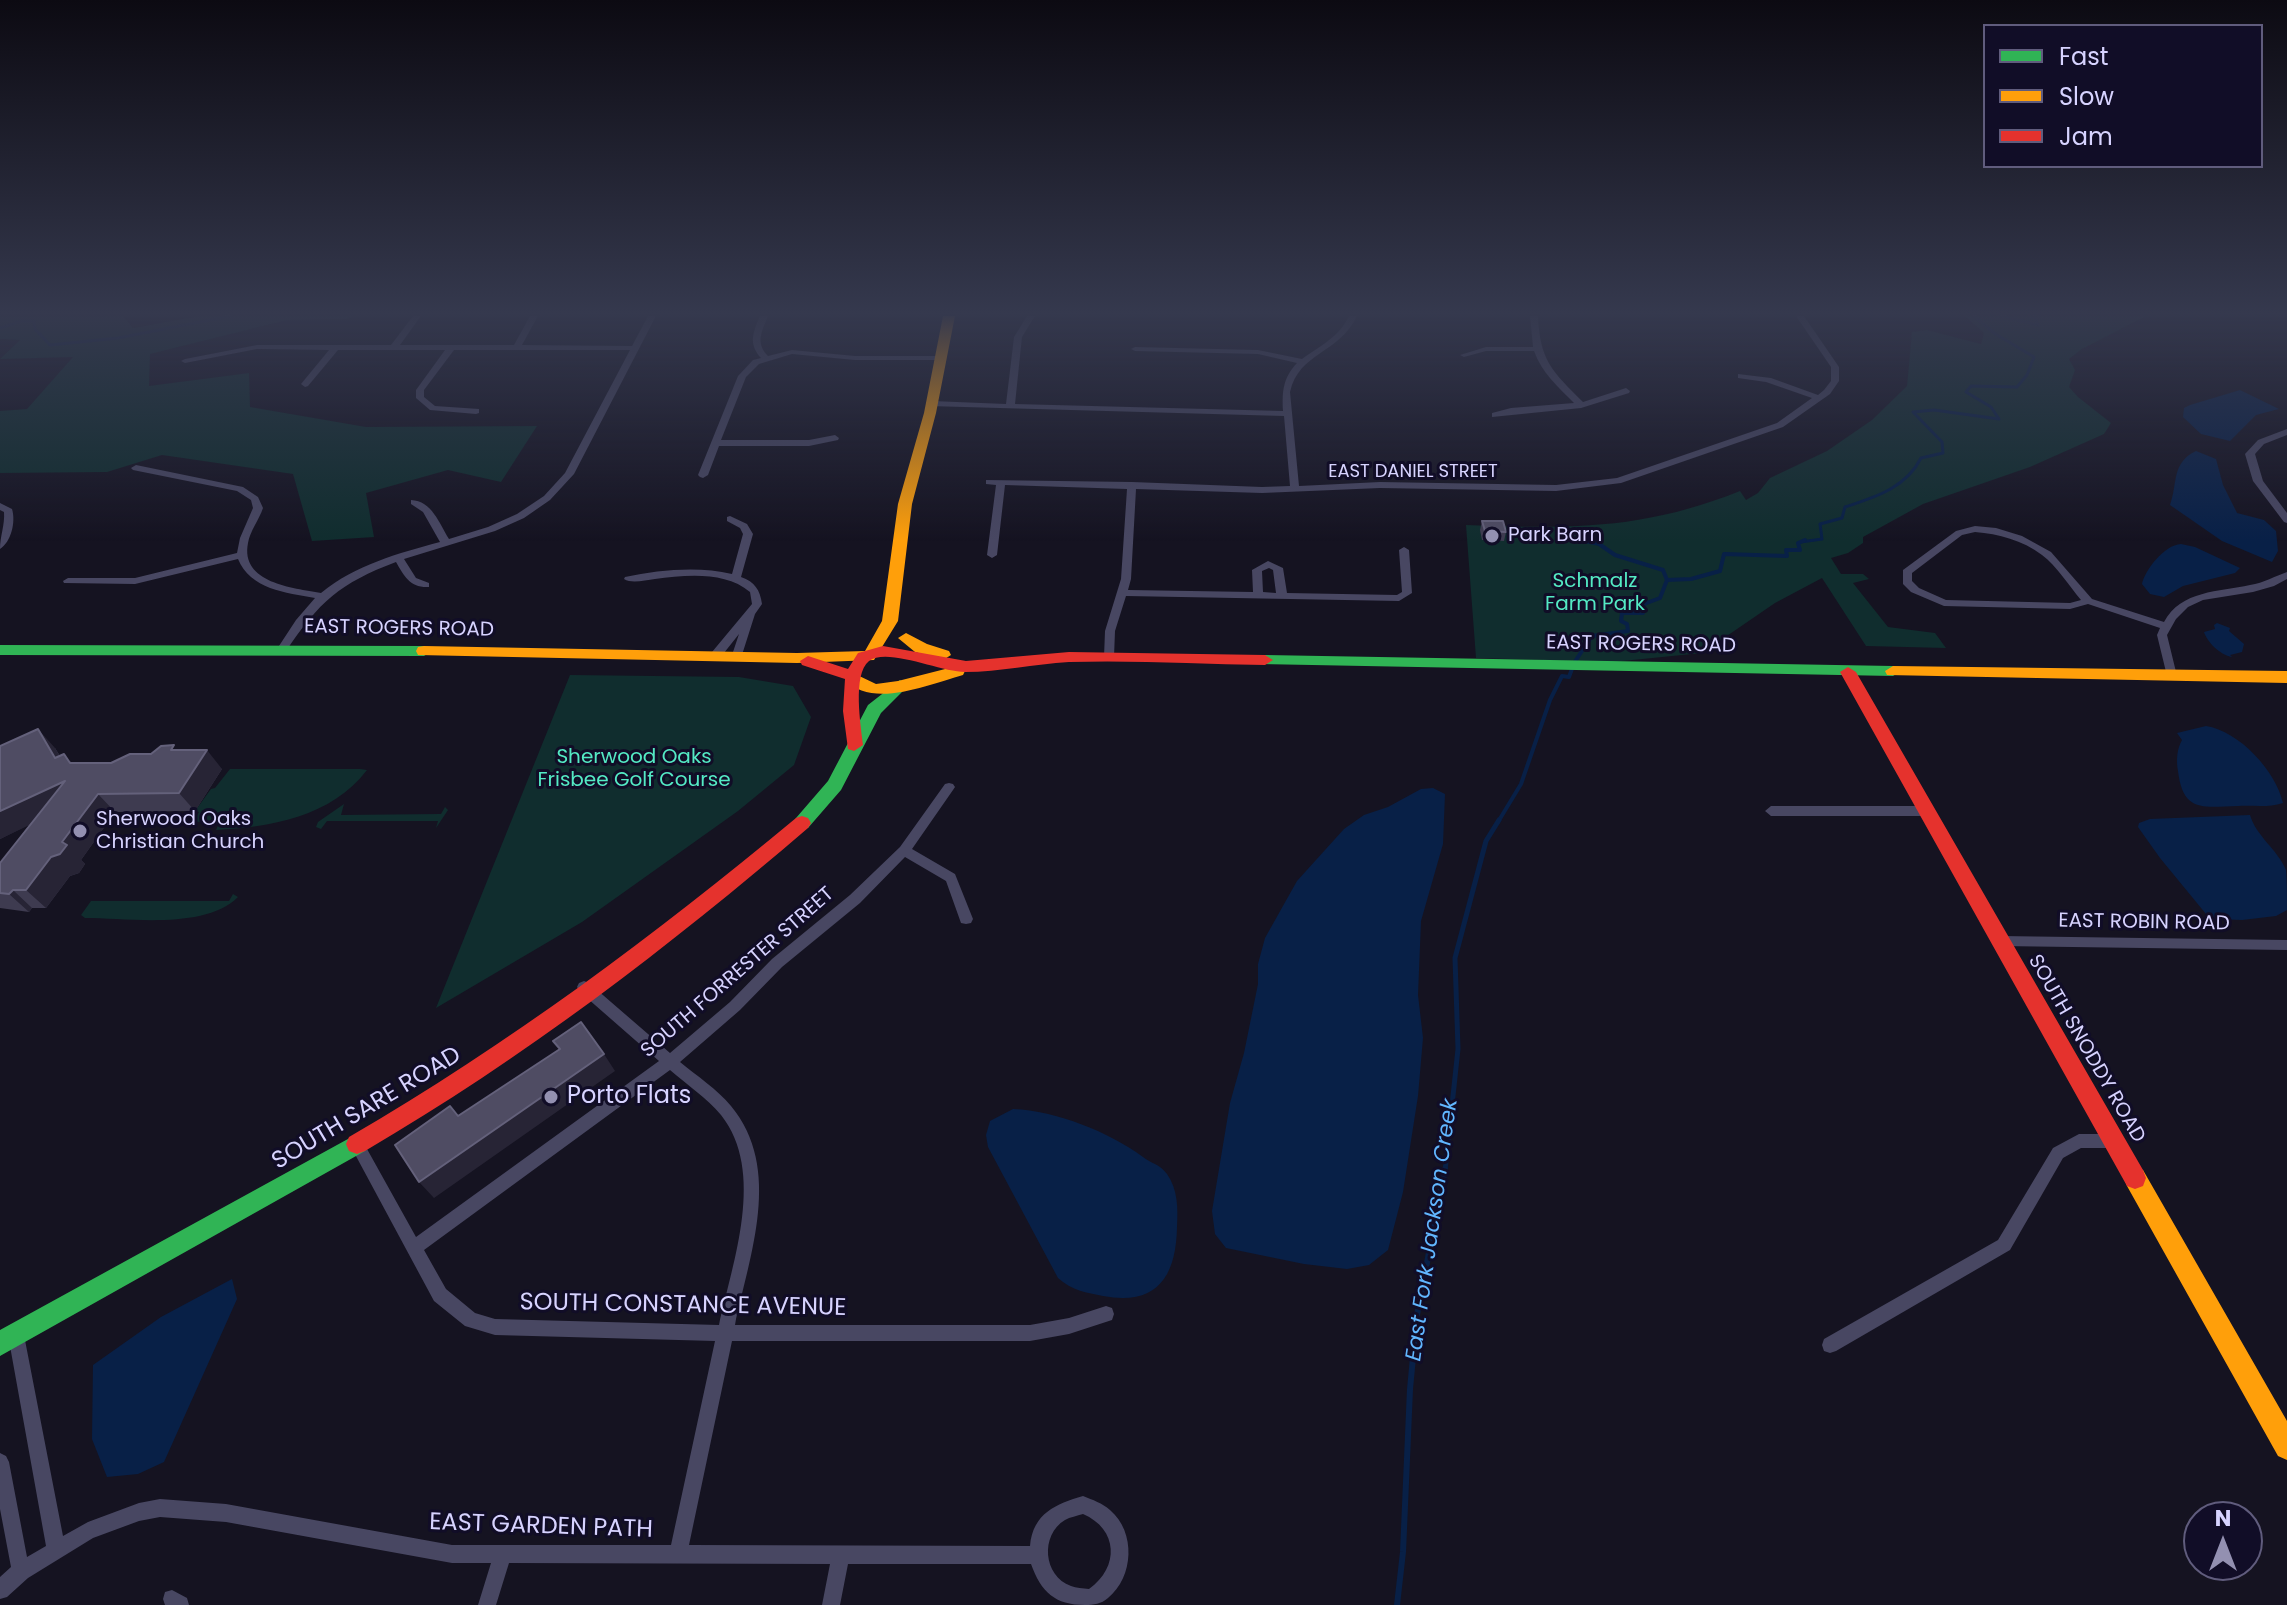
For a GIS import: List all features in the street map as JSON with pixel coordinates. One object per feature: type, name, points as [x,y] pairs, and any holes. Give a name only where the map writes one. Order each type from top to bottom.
[{"type":"main road","points":[[852,678],[855,666],[870,654],[888,625],[905,504],[935,391]]},
{"type":"main road","points":[[893,599],[914,675],[902,685]]},
{"type":"main road","points":[[836,655],[866,646],[888,625]]},
{"type":"main road","name":"EAST ROGERS ROAD","points":[[0,650],[282,649],[797,658],[889,650],[909,651],[947,666],[1018,659],[1109,657],[1848,672],[2287,677]]},
{"type":"main road","points":[[909,651],[926,650],[952,657],[1018,659]]},
{"type":"main road","name":"EAST ROGERS ROAD","points":[[797,658],[852,678],[874,690],[995,662]]},
{"type":"main road","name":"SOUTH SNODDY ROAD","points":[[1848,672],[2287,1447]]},
{"type":"main road","name":"SOUTH SARE ROAD","points":[[852,678],[854,745]]},
{"type":"main road","name":"SOUTH SARE ROAD","points":[[5,1338],[433,1088],[587,990],[689,920],[734,878],[808,818],[835,785],[874,709],[902,685]]},
{"type":"main road","name":"SOUTH SARE ROAD","points":[[5,1338],[357,1145],[481,1071],[587,990]]},
{"type":"street","points":[[420,391],[420,398],[433,408],[476,411]]},
{"type":"street","points":[[282,649],[322,596],[353,576],[523,513],[561,484],[612,391]]},
{"type":"street","points":[[703,475],[736,391]]},
{"type":"street","points":[[1010,407],[1012,391]]},
{"type":"street","points":[[1288,391],[1295,490]]},
{"type":"street","points":[[1566,391],[1581,405]]},
{"type":"street","points":[[1495,415],[1581,405],[1626,391]]},
{"type":"street","points":[[1799,391],[1819,398],[1826,391]]},
{"type":"street","name":"EAST DANIEL STREET","points":[[989,482],[1295,490],[1380,485],[1534,489],[1600,484],[1639,475],[1780,425],[1819,398]]},
{"type":"street","points":[[932,404],[1288,414]]},
{"type":"street","points":[[2287,432],[2261,442],[2250,454],[2258,481],[2287,520]]},
{"type":"street","points":[[715,443],[809,443],[835,438]]},
{"type":"street","points":[[136,468],[250,494],[258,508],[244,538],[241,555],[248,569],[276,586],[322,596]]},
{"type":"street","points":[[992,555],[1001,483]]},
{"type":"street","points":[[1109,657],[1110,631],[1123,593],[1132,485]]},
{"type":"street","points":[[414,502],[427,510],[446,543]]},
{"type":"street","points":[[0,506],[9,511],[10,522],[0,546]]},
{"type":"street","points":[[730,519],[744,526],[748,534],[736,577]]},
{"type":"street","points":[[2088,601],[2070,606],[1950,604],[1919,593],[1907,582],[1906,576],[1911,566],[1959,533],[1971,529],[2010,534],[2043,551],[2088,601],[2165,626]]},
{"type":"street","points":[[1123,593],[1399,598],[1407,593],[1404,550]]},
{"type":"street","points":[[68,581],[135,581],[241,555]]},
{"type":"street","points":[[399,559],[412,580],[425,585]]},
{"type":"street","points":[[1258,596],[1257,570],[1268,564],[1278,568],[1282,597]]},
{"type":"street","points":[[629,579],[651,575],[736,577],[749,582],[757,591],[757,604],[716,655]]},
{"type":"street","points":[[2172,676],[2162,642],[2165,626],[2173,613],[2194,600],[2272,583],[2287,575]]},
{"type":"street","points":[[737,655],[750,615]]},
{"type":"street","name":"SOUTH FORRESTER STREET","points":[[413,1249],[672,1060],[735,1006],[777,963],[855,899],[904,850],[949,787]]},
{"type":"street","points":[[1771,811],[1927,811]]},
{"type":"street","points":[[904,850],[951,878],[966,919]]},
{"type":"street","name":"EAST ROBIN ROAD","points":[[2000,941],[2287,945]]},
{"type":"street","points":[[587,990],[672,1060],[724,1108],[740,1128],[748,1149],[753,1183],[751,1213],[678,1555]]},
{"type":"street","points":[[1830,1345],[2004,1245],[2058,1153],[2079,1141],[2113,1141]]},
{"type":"street","name":"SOUTH CONSTANCE AVENUE","points":[[357,1145],[427,1277],[454,1310],[471,1320],[495,1327],[724,1333],[1030,1333],[1069,1326],[1106,1314]]},
{"type":"street","points":[[5,1338],[56,1549]]},
{"type":"street","points":[[0,1462],[21,1571]]},
{"type":"street","points":[[1083,1505],[1108,1517],[1120,1545],[1120,1561],[1115,1576],[1105,1589],[1078,1603],[1054,1592],[1039,1569],[1037,1555],[1046,1525],[1056,1514],[1069,1507],[1083,1505]]},
{"type":"street","name":"EAST GARDEN PATH","points":[[0,1590],[21,1571],[56,1549],[116,1520],[139,1512],[179,1507],[452,1554],[1037,1555]]},
{"type":"street","points":[[487,1605],[503,1554]]},
{"type":"street","points":[[831,1605],[841,1554]]},
{"type":"green space","points":[[43,391],[250,391],[250,407],[366,427],[537,426],[501,482],[448,470],[366,493],[374,537],[312,541],[293,474],[162,455],[107,472],[0,473],[0,411],[27,409]]},
{"type":"green space","name":"Schmalz Farm Park","points":[[1902,391],[2073,391],[2111,423],[2104,434],[2030,467],[1923,504],[1863,537],[1863,543],[1848,553],[1831,558],[1841,574],[1863,574],[1869,579],[1853,583],[1888,627],[1935,633],[1946,648],[1866,646],[1822,578],[1775,603],[1702,653],[1583,665],[1577,661],[1476,658],[1466,525],[1538,527],[1605,524],[1671,513],[1740,491],[1746,500],[1758,493],[1770,478],[1827,451],[1872,420]]},
{"type":"green space","name":"Sherwood Oaks Frisbee Golf Course","points":[[570,675],[739,677],[793,686],[811,717],[794,765],[738,811],[582,922],[436,1008]]},
{"type":"green space","points":[[230,769],[367,770],[336,799],[299,816],[258,826],[216,830],[220,821],[193,822],[199,812],[195,811]]},
{"type":"green space","points":[[344,804],[341,815],[441,814],[445,807],[448,810],[436,828],[438,821],[327,821],[321,829],[316,827],[318,822]]},
{"type":"green space","points":[[233,894],[238,897],[224,907],[187,918],[144,920],[85,918],[81,915],[91,901],[229,901]]},
{"type":"water","points":[[2242,391],[2279,409],[2256,415],[2230,441],[2201,434],[2183,417],[2184,408]]},
{"type":"water","points":[[2196,451],[2216,459],[2223,485],[2237,513],[2264,520],[2276,531],[2278,551],[2272,562],[2222,541],[2170,505],[2179,468]]},
{"type":"water","points":[[2181,544],[2195,547],[2240,568],[2235,573],[2183,586],[2164,597],[2150,594],[2142,584],[2147,572],[2162,553]]},
{"type":"water","points":[[2217,623],[2230,628],[2229,631],[2244,644],[2242,652],[2230,655],[2232,657],[2211,644],[2204,632],[2215,629]]},
{"type":"water","points":[[2206,726],[2231,736],[2254,754],[2273,778],[2283,803],[2215,807],[2190,801],[2181,785],[2177,767],[2182,740],[2177,733]]},
{"type":"water","points":[[1433,788],[1445,794],[1443,844],[1421,921],[1418,995],[1423,1038],[1418,1096],[1403,1192],[1388,1250],[1369,1265],[1347,1269],[1304,1264],[1226,1248],[1215,1234],[1212,1211],[1230,1103],[1244,1053],[1265,938],[1297,881],[1344,829],[1364,815],[1388,807],[1421,789]]},
{"type":"water","points":[[2250,815],[2286,870],[2287,910],[2276,916],[2242,920],[2216,919],[2206,914],[2138,827],[2139,823],[2150,819]]},
{"type":"water","points":[[1013,1109],[1082,1124],[1115,1139],[1158,1166],[1171,1180],[1177,1206],[1176,1245],[1167,1273],[1150,1292],[1122,1298],[1103,1296],[1079,1290],[1058,1278],[988,1147],[986,1135],[990,1121]]},
{"type":"water","points":[[232,1279],[237,1299],[164,1462],[138,1474],[107,1477],[92,1439],[93,1365],[161,1317]]},
{"type":"building","points":[[1482,521],[1503,521],[1506,532],[1485,531]]},
{"type":"building","points":[[38,729],[55,758],[64,754],[70,763],[111,763],[130,754],[151,754],[161,746],[174,745],[171,750],[207,750],[179,793],[98,794],[62,842],[67,845],[60,854],[51,857],[26,890],[0,893],[0,863],[65,781],[0,811],[0,746]]},
{"type":"building","points":[[581,1022],[604,1054],[419,1182],[395,1145],[450,1106],[458,1116],[560,1049],[553,1041]]},
{"type":"waterway","name":"East Fork Jackson Creek","points":[[1801,542],[1822,539],[1820,524],[1842,518],[1845,507],[1898,484],[1921,458],[1943,453],[1942,442],[1913,412],[1934,410],[1999,419],[1991,407],[1967,391]]},
{"type":"waterway","name":"East Fork Jackson Creek","points":[[1569,537],[1581,540]]},
{"type":"waterway","name":"East Fork Jackson Creek","points":[[1581,540],[1599,544],[1615,555],[1663,570],[1667,580]]},
{"type":"waterway","name":"East Fork Jackson Creek","points":[[1581,540],[1589,542]]},
{"type":"waterway","name":"East Fork Jackson Creek","points":[[1667,580],[1691,579],[1720,571],[1724,554],[1787,556],[1786,550],[1800,550],[1798,543],[1805,540]]},
{"type":"waterway","name":"East Fork Jackson Creek","points":[[1574,663],[1592,636],[1628,631],[1627,624],[1621,621],[1622,613],[1643,613],[1644,604],[1660,598],[1667,580]]},
{"type":"waterway","name":"East Fork Jackson Creek","points":[[1498,822],[1521,784],[1550,700],[1562,676],[1569,677],[1573,666]]},
{"type":"waterway","name":"East Fork Jackson Creek","points":[[1445,1171],[1458,1049],[1455,958],[1486,841],[1499,820]]},
{"type":"waterway","name":"East Fork Jackson Creek","points":[[1397,1605],[1417,1315],[1445,1169]]},
{"type":"traffic: fast","points":[[0,650],[424,651]]},
{"type":"traffic: fast","points":[[1265,660],[1893,671]]},
{"type":"traffic: fast","points":[[802,823],[835,785],[874,709],[900,686]]},
{"type":"traffic: fast","points":[[0,1344],[357,1144]]},
{"type":"traffic: slow","points":[[872,653],[890,621],[905,504],[934,391]]},
{"type":"traffic: slow","points":[[906,638],[921,648],[943,655]]},
{"type":"traffic: slow","points":[[424,651],[797,658],[868,656]]},
{"type":"traffic: slow","points":[[905,684],[957,671]]},
{"type":"traffic: slow","points":[[1893,671],[2287,677]]},
{"type":"traffic: slow","points":[[853,679],[874,690],[899,687]]},
{"type":"traffic: slow","points":[[2135,1178],[2287,1447]]},
{"type":"traffic: jam","points":[[854,745],[851,698],[854,673],[864,657],[873,653],[895,652],[966,667],[1069,657],[1265,660]]},
{"type":"traffic: jam","points":[[808,661],[852,676]]},
{"type":"traffic: jam","points":[[1848,672],[2135,1178]]},
{"type":"traffic: jam","points":[[357,1144],[475,1072],[587,995],[696,911],[802,823]]},
{"type":"place","name":"Park Barn","points":[[1492,536]]},
{"type":"place","name":"Sherwood Oaks Christian Church","points":[[80,831]]},
{"type":"place","name":"Porto Flats","points":[[551,1097]]}]
